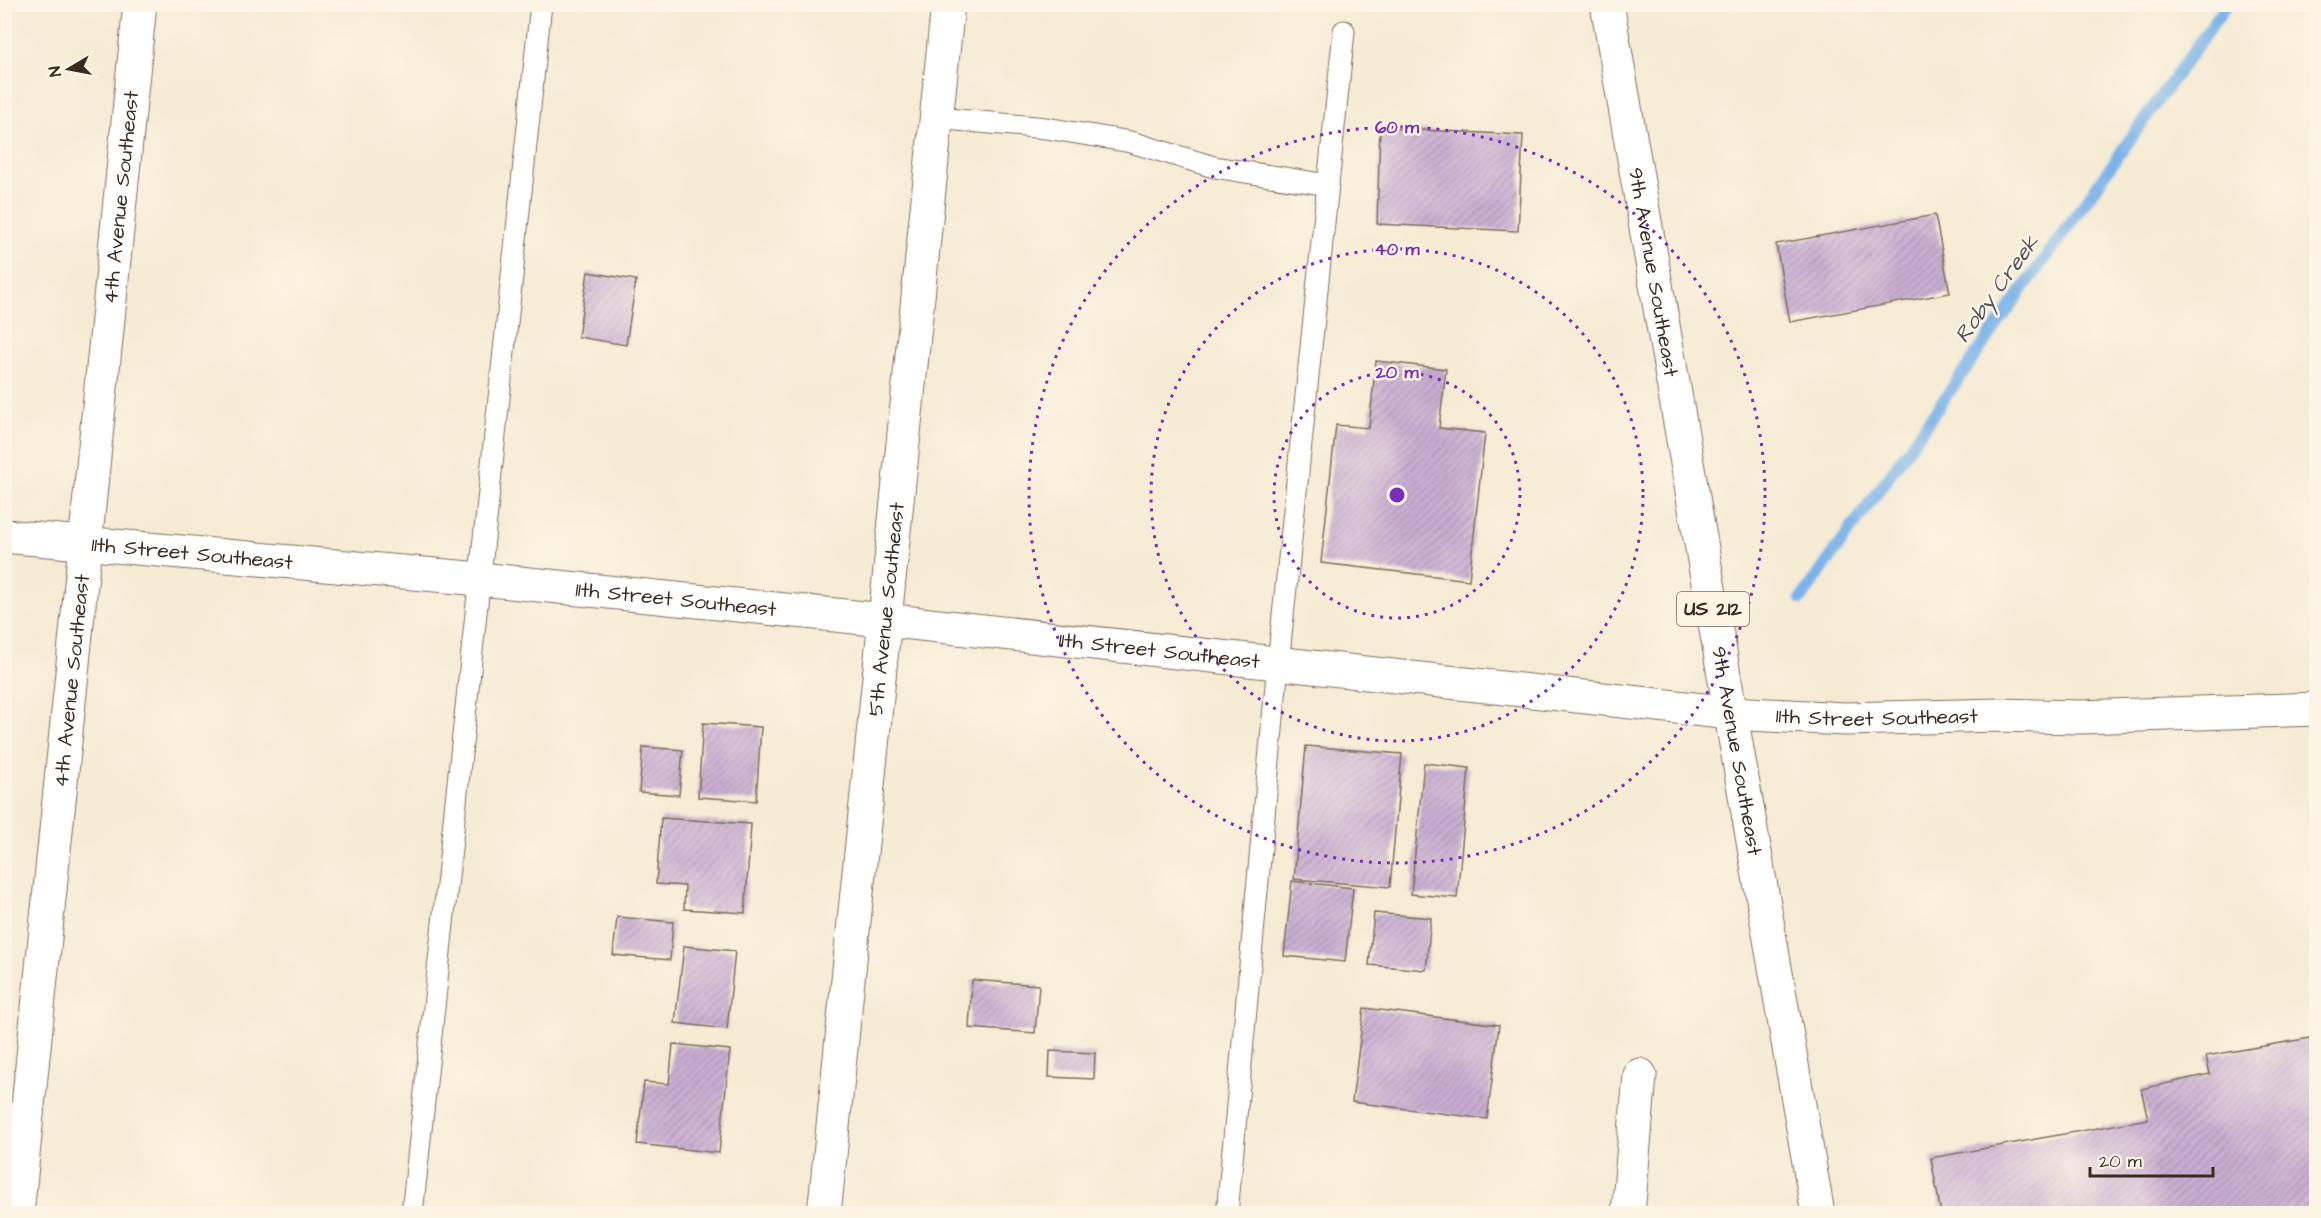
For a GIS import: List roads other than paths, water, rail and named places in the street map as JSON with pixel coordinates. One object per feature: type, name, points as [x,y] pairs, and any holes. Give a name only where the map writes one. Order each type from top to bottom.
[{"type":"street","name":"4th Avenue Southeast","points":[[17,1214],[140,4]]},
{"type":"street","name":"5th Avenue Southeast","points":[[824,1214],[948,4]]},
{"type":"street","name":"9th Avenue Southeast","points":[[1607,4],[1818,1214]]},
{"type":"street","name":"11th Street Southeast","points":[[4,536],[480,579],[884,620],[1731,713],[1845,719],[1998,715],[2080,717],[2316,709]]},
{"type":"street","points":[[1628,1214],[1640,1075]]},
{"type":"lane","points":[[412,1214],[541,4]]},
{"type":"lane","points":[[1227,1214],[1278,664],[1344,31]]},
{"type":"lane","points":[[936,118],[1046,128],[1131,142],[1214,167],[1328,185]]},
{"type":"waterway","name":"Roby Creek","points":[[1801,599],[2227,4]]}]
